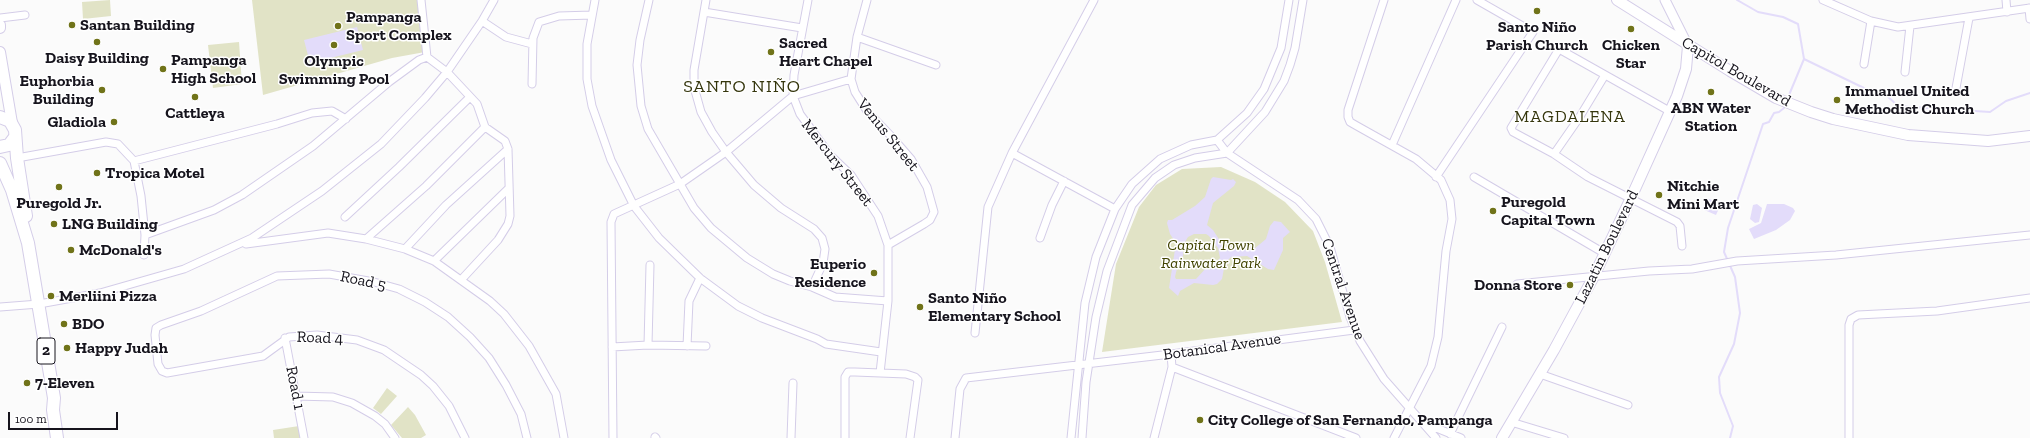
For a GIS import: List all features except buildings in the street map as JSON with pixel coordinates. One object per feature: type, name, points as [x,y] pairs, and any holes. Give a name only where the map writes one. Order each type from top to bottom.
[{"type":"highway","points":[[0,117],[8,119],[12,123]]},
{"type":"highway","name":"2","points":[[12,123],[16,130],[15,138],[27,227],[26,232]]},
{"type":"highway","points":[[0,147],[8,145],[15,138]]},
{"type":"highway","name":"2","points":[[0,163],[26,232],[54,398],[53,410],[57,438]]},
{"type":"highway","name":"2","points":[[54,398],[61,408],[65,438]]},
{"type":"main road","name":"Capitol Boulevard","points":[[1617,0],[1688,46],[1776,98],[1833,119],[1900,133],[1941,138],[1988,141],[2030,136]]},
{"type":"main road","name":"Lazatin Boulevard","points":[[1502,438],[1540,374],[1593,278],[1671,112],[1686,69],[1688,46]]},
{"type":"main road","points":[[0,52],[12,123]]},
{"type":"main road","points":[[0,87],[2,71]]},
{"type":"street","points":[[421,0],[427,57],[447,72],[477,104],[485,127],[505,141],[508,149],[508,224],[498,240],[461,280]]},
{"type":"street","points":[[0,307],[39,304],[100,293],[184,269],[242,244],[290,214],[372,152],[425,98],[447,72],[482,21],[494,0]]},
{"type":"street","points":[[595,0],[587,44],[586,64],[592,106],[611,160],[634,206],[666,246],[700,278],[738,306],[774,324],[826,344],[881,352]]},
{"type":"street","points":[[649,0],[640,40],[637,65],[638,88],[648,129],[694,208],[711,228],[747,258],[773,274],[790,282],[812,286],[834,297],[888,301]]},
{"type":"street","points":[[706,0],[694,70],[694,87],[701,112],[712,132],[726,152],[754,185],[768,197],[814,229],[822,238],[825,249],[823,264],[812,286]]},
{"type":"street","name":"Mercury Street","points":[[808,0],[794,75],[793,96],[800,114],[830,155],[851,175],[870,203],[878,216],[888,245],[888,301],[881,352],[880,373]]},
{"type":"street","name":"Venus Street","points":[[867,0],[857,37],[851,79],[859,102],[911,160],[927,187],[934,212],[930,220],[888,245]]},
{"type":"street","points":[[975,333],[988,207],[1012,153],[1094,0]]},
{"type":"street","points":[[1071,438],[1085,303],[1096,257],[1115,209],[1132,184],[1160,159],[1191,145],[1216,140],[1247,113],[1264,89],[1281,48],[1289,0]]},
{"type":"street","points":[[1082,438],[1089,364],[1096,317],[1107,271],[1132,205],[1155,178],[1174,165],[1195,158],[1227,153],[1265,112],[1284,81],[1295,48],[1303,0]]},
{"type":"street","points":[[1384,0],[1348,110],[1350,122],[1416,159],[1441,180],[1450,200],[1452,219],[1446,251],[1438,337],[1431,366],[1394,438]]},
{"type":"street","points":[[1392,145],[1456,0]]},
{"type":"street","points":[[1664,0],[1688,46]]},
{"type":"street","points":[[1823,0],[1852,14],[1888,26],[1910,26],[2030,8],[2030,19]]},
{"type":"street","points":[[2006,0],[2007,12]]},
{"type":"street","points":[[1436,176],[1533,32],[1480,1]]},
{"type":"street","points":[[704,12],[802,28]]},
{"type":"street","points":[[0,18],[25,15]]},
{"type":"street","points":[[532,84],[532,44],[535,30],[539,22],[559,16],[592,15]]},
{"type":"street","points":[[1956,88],[1969,18]]},
{"type":"street","points":[[482,21],[506,37],[532,44]]},
{"type":"street","points":[[1864,64],[1872,21]]},
{"type":"street","points":[[1905,72],[1910,26]]},
{"type":"street","points":[[857,37],[936,65]]},
{"type":"street","points":[[1671,112],[1559,49],[1511,128],[1513,132],[1554,154],[1588,177],[1630,200],[1678,222],[1682,246]]},
{"type":"street","points":[[144,235],[214,210],[242,195],[313,146],[388,82],[420,60],[427,57]]},
{"type":"street","points":[[1554,154],[1579,118],[1605,75]]},
{"type":"street","points":[[613,438],[611,222],[614,214],[680,184],[726,152],[793,96],[851,79]]},
{"type":"street","points":[[346,217],[399,168],[470,97]]},
{"type":"street","points":[[134,161],[277,124],[312,113],[332,111],[346,119]]},
{"type":"street","points":[[366,239],[436,176],[485,127]]},
{"type":"street","name":"Central Avenue","points":[[1216,140],[1227,153],[1290,194],[1308,209],[1316,219],[1330,247],[1354,330],[1377,368],[1409,409],[1436,438]]},
{"type":"street","points":[[17,158],[106,142],[118,144],[134,161],[141,196],[144,255]]},
{"type":"street","points":[[405,249],[446,205],[508,149]]},
{"type":"street","points":[[1012,153],[1115,209]]},
{"type":"street","points":[[1474,177],[1604,253]]},
{"type":"street","points":[[1040,238],[1052,205],[1064,181]]},
{"type":"street","points":[[434,261],[466,228],[509,188]]},
{"type":"street","points":[[242,244],[328,233],[366,239],[405,249],[434,261],[494,305],[529,346],[556,394],[564,438]]},
{"type":"street","points":[[1517,284],[1593,278],[1649,271],[1692,269],[1737,261],[1836,255],[2030,235]]},
{"type":"street","points":[[648,345],[650,265]]},
{"type":"street","name":"Road 5","points":[[156,350],[155,331],[161,325],[200,310],[277,276],[311,273],[361,278],[412,294],[437,309],[470,337],[489,358],[506,385],[521,414],[527,438]]},
{"type":"street","points":[[687,346],[689,301],[700,278]]},
{"type":"street","points":[[1849,438],[1849,325],[1851,319],[1858,315],[1937,311],[2030,298]]},
{"type":"street","points":[[1450,434],[1502,326]]},
{"type":"street","name":"Botanical Avenue","points":[[955,438],[960,389],[966,378],[1171,354],[1354,330]]},
{"type":"street","name":"Road 4","points":[[156,350],[158,367],[167,373],[263,356],[285,338],[304,335],[334,336],[357,340],[384,350],[405,363],[433,386],[449,406],[465,438]]},
{"type":"street","name":"Road 1","points":[[285,338],[304,438]]},
{"type":"street","points":[[612,347],[648,345],[706,346]]},
{"type":"street","points":[[1154,438],[1172,367],[1171,354]]},
{"type":"street","points":[[1172,367],[1356,438]]},
{"type":"street","points":[[845,438],[845,377],[848,372],[906,374],[918,380],[910,438]]},
{"type":"street","points":[[1540,374],[1628,405]]},
{"type":"street","points":[[791,438],[793,383]]},
{"type":"street","points":[[296,396],[333,397],[352,403],[375,416],[385,424],[395,438]]},
{"type":"street","name":"Central Avenue","points":[[1420,421],[1461,438]]},
{"type":"street","points":[[1511,422],[1564,438]]},
{"type":"green space","points":[[110,0],[111,16],[83,19],[82,2]]},
{"type":"green space","name":"Pampanga Sport Complex","points":[[252,0],[419,0],[425,52],[392,58],[263,95]]},
{"type":"green space","points":[[239,42],[242,84],[213,88],[208,45]]},
{"type":"green space","name":"Capital Town Rainwater Park","points":[[1221,167],[1255,182],[1285,202],[1313,231],[1325,262],[1342,322],[1102,352],[1116,264],[1139,207],[1156,185],[1182,169]]},
{"type":"green space","points":[[387,388],[397,396],[381,414],[373,408]]},
{"type":"green space","points":[[408,407],[415,415],[426,435],[421,438],[402,438],[391,425]]},
{"type":"green space","points":[[299,426],[301,438],[274,438],[273,430]]},
{"type":"shaded area","name":"Olympic Swimming Pool","points":[[357,27],[363,50],[310,63],[304,40]]},
{"type":"shaded area","points":[[1213,177],[1233,179],[1236,182],[1234,186],[1213,203],[1207,225],[1213,230],[1224,247],[1241,250],[1254,249],[1266,239],[1270,226],[1274,221],[1281,222],[1290,232],[1283,238],[1283,250],[1274,270],[1268,269],[1247,256],[1231,257],[1225,263],[1222,279],[1217,284],[1194,283],[1180,291],[1178,296],[1169,288],[1176,243],[1170,234],[1167,223],[1168,220],[1172,220],[1195,206],[1205,197]],"holes":[[[1194,234],[1206,234],[1218,248],[1220,258],[1206,268],[1196,279],[1176,279],[1175,277],[1178,264],[1183,256],[1183,245],[1188,237]]]},
{"type":"shaded area","points":[[1707,198],[1721,204],[1716,215],[1702,209]]},
{"type":"shaded area","points":[[1757,204],[1762,208],[1759,222],[1755,223],[1750,219],[1753,205]]},
{"type":"shaded area","points":[[1767,204],[1784,204],[1793,208],[1795,211],[1790,220],[1776,230],[1754,239],[1749,229],[1761,223]]},
{"type":"waterway","points":[[1737,0],[1758,12],[1783,17],[1798,24],[1804,59],[1866,89],[1885,94],[1898,106],[1990,112],[2006,101],[2030,93]]},
{"type":"waterway","points":[[1789,95],[1804,59]]},
{"type":"waterway","points":[[1730,438],[1733,426],[1720,393],[1719,377],[1734,344],[1740,313],[1735,277],[1724,252],[1728,228],[1763,124],[1769,122],[1774,113],[1779,112],[1784,108]]},
{"type":"place","name":"Santo Niño Parish Church","points":[[1537,11]]},
{"type":"place","name":"Santan Building","points":[[72,25]]},
{"type":"place","name":"Pampanga Sport Complex","points":[[338,26]]},
{"type":"place","name":"Chicken Star","points":[[1631,29]]},
{"type":"place","name":"Daisy Building","points":[[97,42]]},
{"type":"place","name":"Olympic Swimming Pool","points":[[334,45]]},
{"type":"place","name":"Sacred Heart Chapel","points":[[771,52]]},
{"type":"place","name":"Pampanga High School","points":[[163,69]]},
{"type":"place","name":"Euphorbia Building","points":[[102,90]]},
{"type":"place","name":"ABN Water Station","points":[[1711,92]]},
{"type":"place","name":"Cattleya","points":[[195,97]]},
{"type":"place","name":"Immanuel United Methodist Church","points":[[1837,100]]},
{"type":"place","name":"Gladiola","points":[[114,122]]},
{"type":"place","name":"Tropica Motel","points":[[97,173]]},
{"type":"place","name":"Puregold Jr.","points":[[59,187]]},
{"type":"place","name":"Nitchie Mini Mart","points":[[1659,195]]},
{"type":"place","name":"Puregold Capital Town","points":[[1493,211]]},
{"type":"place","name":"LNG Building","points":[[54,224]]},
{"type":"place","name":"McDonald's","points":[[71,250]]},
{"type":"place","name":"Euperio Residence","points":[[874,273]]},
{"type":"place","name":"Donna Store","points":[[1570,285]]},
{"type":"place","name":"Merliini Pizza","points":[[51,296]]},
{"type":"place","name":"Santo Niño Elementary School","points":[[920,307]]},
{"type":"place","name":"BDO","points":[[64,324]]},
{"type":"place","name":"Happy Judah","points":[[67,348]]},
{"type":"place","name":"7-Eleven","points":[[27,383]]},
{"type":"place","name":"City College of San Fernando, Pampanga","points":[[1200,420]]},
{"type":"district","name":"SANTO NIÑO","points":[[742,87]]},
{"type":"district","name":"MAGDALENA","points":[[1570,117]]}]
